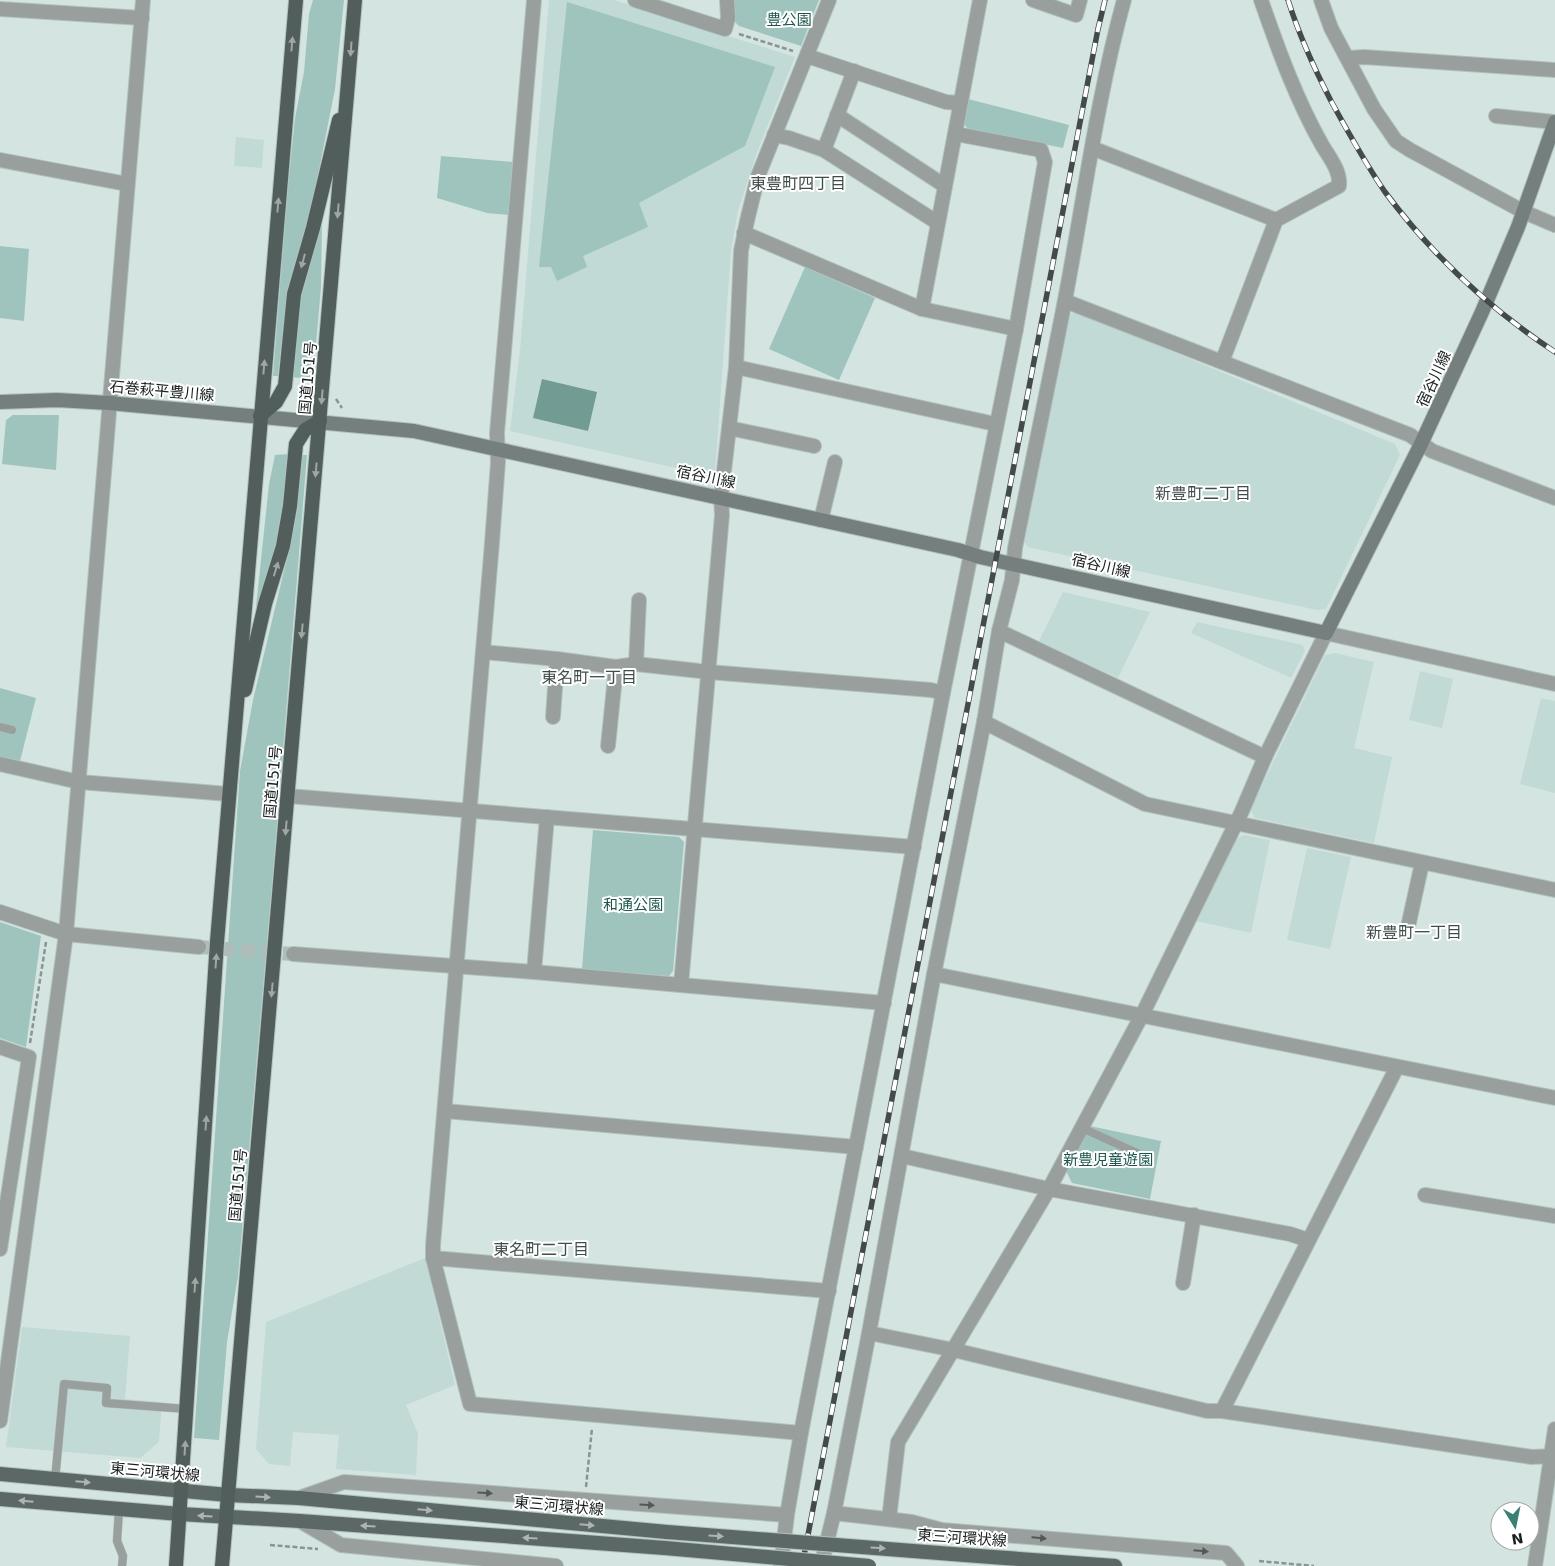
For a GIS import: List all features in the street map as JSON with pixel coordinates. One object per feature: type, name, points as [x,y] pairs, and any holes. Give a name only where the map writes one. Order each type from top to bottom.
[{"type":"highway","points":[[176,1566],[217,942],[296,0]]},
{"type":"highway","name":"国道151号","points":[[222,1566],[355,0]]},
{"type":"highway","points":[[260,416],[276,402],[285,386],[294,294],[313,228],[349,78]]},
{"type":"highway","points":[[232,752],[252,655],[283,546],[290,506],[296,444],[305,430],[320,421]]},
{"type":"main road","name":"宿谷川線","points":[[320,421],[414,431],[1326,633],[1421,444],[1482,312],[1524,212],[1555,122]]},
{"type":"main road","name":"石巻萩平豊川線","points":[[0,402],[57,400],[109,403],[320,421]]},
{"type":"main road","name":"東三河環状線","points":[[0,1474],[182,1492],[299,1498],[667,1532],[1114,1566]]},
{"type":"main road","points":[[0,1499],[119,1510],[300,1520],[665,1548],[869,1566]]},
{"type":"street","points":[[0,1421],[66,934],[143,0]]},
{"type":"street","points":[[534,0],[502,378],[492,543],[433,1245],[434,1258],[470,1404],[801,1433]]},
{"type":"street","points":[[635,0],[726,29],[728,18],[727,0]]},
{"type":"street","points":[[681,985],[709,672],[722,498],[736,367],[741,251],[758,176],[830,0]]},
{"type":"street","points":[[922,309],[980,0]]},
{"type":"street","points":[[1032,0],[1076,16],[1080,0]]},
{"type":"street","points":[[821,1566],[834,1513],[870,1333],[934,974],[984,722],[999,631],[1012,580],[1014,548],[1065,301],[1092,148],[1124,0]]},
{"type":"street","points":[[1222,362],[1276,220],[1339,186],[1340,176],[1315,133],[1289,76],[1261,0]]},
{"type":"street","points":[[1321,0],[1331,28],[1374,109],[1396,141],[1524,212],[1555,225]]},
{"type":"street","points":[[0,9],[142,18]]},
{"type":"street","points":[[807,56],[946,102],[960,103]]},
{"type":"street","points":[[1348,58],[1364,56],[1555,70]]},
{"type":"street","points":[[824,150],[854,71]]},
{"type":"street","points":[[837,115],[945,186]]},
{"type":"street","points":[[1496,116],[1555,122]]},
{"type":"street","points":[[780,1566],[801,1433],[943,692],[1016,329],[1045,162],[1041,150],[956,134]]},
{"type":"street","points":[[774,135],[824,150],[938,223]]},
{"type":"street","points":[[1092,148],[1276,220]]},
{"type":"street","points":[[0,160],[127,184]]},
{"type":"street","points":[[744,234],[922,309],[1016,329]]},
{"type":"street","points":[[1065,301],[1410,435],[1432,451],[1555,498]]},
{"type":"street","points":[[736,367],[996,424]]},
{"type":"street","points":[[729,428],[814,446]]},
{"type":"street","points":[[821,520],[835,462]]},
{"type":"street","points":[[636,664],[639,600]]},
{"type":"street","points":[[999,631],[1265,757]]},
{"type":"street","points":[[889,1519],[898,1442],[1049,1189],[1142,1016],[1236,824],[1265,757],[1326,633],[1555,684]]},
{"type":"street","points":[[483,652],[616,667],[636,664],[943,692]]},
{"type":"street","points":[[553,717],[557,659]]},
{"type":"street","points":[[608,746],[616,667]]},
{"type":"street","points":[[984,722],[1145,804],[1555,890]]},
{"type":"street","points":[[0,764],[80,782],[229,794]]},
{"type":"street","points":[[288,796],[914,848]]},
{"type":"street","points":[[534,972],[547,817]]},
{"type":"street","points":[[1408,927],[1422,862]]},
{"type":"street","points":[[0,912],[66,934],[199,947]]},
{"type":"street","points":[[293,954],[534,972],[884,1003]]},
{"type":"street","points":[[934,974],[1555,1098]]},
{"type":"street","points":[[0,1047],[29,1058],[5,1184],[0,1249]]},
{"type":"street","points":[[1222,1411],[1397,1067]]},
{"type":"street","points":[[445,1111],[856,1147]]},
{"type":"street","points":[[902,1156],[1049,1189],[1194,1215],[1290,1234],[1308,1240]]},
{"type":"street","points":[[1425,1195],[1555,1216]]},
{"type":"street","points":[[1182,1283],[1194,1215]]},
{"type":"street","points":[[434,1258],[829,1291]]},
{"type":"street","points":[[870,1333],[954,1350],[1207,1411],[1222,1411],[1532,1457],[1553,1456]]},
{"type":"street","points":[[1535,1566],[1553,1456],[1555,1429]]},
{"type":"street","points":[[299,1498],[344,1482],[787,1515]]},
{"type":"street","points":[[834,1513],[912,1522],[942,1530],[1226,1554],[1237,1566]]},
{"type":"street","points":[[300,1520],[341,1544],[496,1564],[556,1566]]},
{"type":"lane","points":[[0,727],[12,730]]},
{"type":"lane","points":[[1082,1128],[1136,1154]]},
{"type":"lane","points":[[55,1480],[64,1384],[107,1388],[106,1402],[187,1409]]},
{"type":"lane","points":[[119,1510],[117,1541],[123,1556],[122,1566]]},
{"type":"path","points":[[726,29],[807,56]]},
{"type":"path","points":[[29,1058],[48,928]]},
{"type":"path","points":[[585,1501],[593,1414]]},
{"type":"path","points":[[1259,1561],[1314,1566]]},
{"type":"shaded area","points":[[549,0],[614,0],[795,57],[756,155],[738,211],[731,251],[715,473],[712,476],[510,431],[520,350]]},
{"type":"shaded area","points":[[236,137],[264,140],[262,168],[234,166]]},
{"type":"shaded area","points":[[1077,312],[1395,444],[1400,455],[1326,609],[1317,610],[1028,547],[1022,540],[1070,315]]},
{"type":"shaded area","points":[[542,379],[597,392],[588,431],[533,418]]},
{"type":"shaded area","points":[[1063,592],[1150,612],[1118,678],[1039,641]]},
{"type":"shaded area","points":[[1197,622],[1303,645],[1305,651],[1291,678],[1191,633]]},
{"type":"shaded area","points":[[1335,653],[1374,662],[1354,748],[1392,757],[1374,843],[1255,818],[1250,810],[1325,655]]},
{"type":"shaded area","points":[[1420,671],[1453,679],[1442,728],[1409,720]]},
{"type":"shaded area","points":[[1541,698],[1555,701],[1555,793],[1520,784]]},
{"type":"shaded area","points":[[1244,835],[1270,840],[1251,933],[1196,921],[1237,838]]},
{"type":"shaded area","points":[[1307,848],[1351,857],[1330,949],[1287,940]]},
{"type":"shaded area","points":[[425,1258],[455,1385],[406,1405],[418,1434],[416,1475],[336,1469],[339,1435],[293,1432],[290,1466],[269,1464],[256,1449],[266,1322]]},
{"type":"shaded area","points":[[22,1327],[130,1336],[125,1399],[162,1402],[159,1442],[140,1458],[6,1447]]},
{"type":"green space","points":[[313,0],[344,0],[335,89],[314,195],[286,302],[278,376],[273,376],[295,118],[304,72],[309,14]]},
{"type":"green space","name":"豊公園","points":[[733,0],[819,0],[801,46],[739,26],[733,20]]},
{"type":"green space","points":[[567,2],[775,67],[745,146],[639,203],[648,227],[583,256],[587,267],[557,281],[551,267],[539,267]]},
{"type":"green space","points":[[968,99],[1069,125],[1063,148],[968,129],[963,123]]},
{"type":"green space","points":[[441,156],[513,162],[509,215],[487,213],[437,198]]},
{"type":"green space","points":[[318,226],[322,226],[321,287],[313,379],[290,377],[300,295]]},
{"type":"green space","points":[[0,246],[29,249],[24,321],[0,318]]},
{"type":"green space","points":[[805,267],[875,298],[839,380],[769,349]]},
{"type":"green space","points":[[13,415],[59,415],[56,470],[2,464],[6,420]]},
{"type":"green space","points":[[289,454],[284,514],[276,553],[258,609],[256,607],[269,484],[275,455]]},
{"type":"green space","points":[[301,455],[307,455],[238,1276],[227,1342],[219,1440],[194,1438],[240,771],[253,700],[294,529]]},
{"type":"green space","points":[[0,688],[36,698],[20,761],[0,757]]},
{"type":"green space","name":"和通公園","points":[[593,830],[679,837],[684,842],[673,971],[669,976],[582,969]]},
{"type":"green space","points":[[0,922],[41,936],[26,1047],[0,1038]]},
{"type":"green space","name":"新豊児童遊園","points":[[1090,1126],[1161,1141],[1150,1199],[1072,1183],[1066,1171]]},
{"type":"tunnel","points":[[199,947],[293,954]]},
{"type":"railway","points":[[802,1566],[1105,0]]},
{"type":"railway","points":[[1288,0],[1302,39],[1331,101],[1385,192],[1422,238],[1463,279],[1508,318],[1555,352]]},
{"type":"district","name":"東豊町四丁目","points":[[798,183]]},
{"type":"district","name":"新豊町二丁目","points":[[1203,493]]},
{"type":"district","name":"東名町一丁目","points":[[589,677]]},
{"type":"district","name":"新豊町一丁目","points":[[1414,932]]},
{"type":"district","name":"東名町二丁目","points":[[541,1249]]}]
